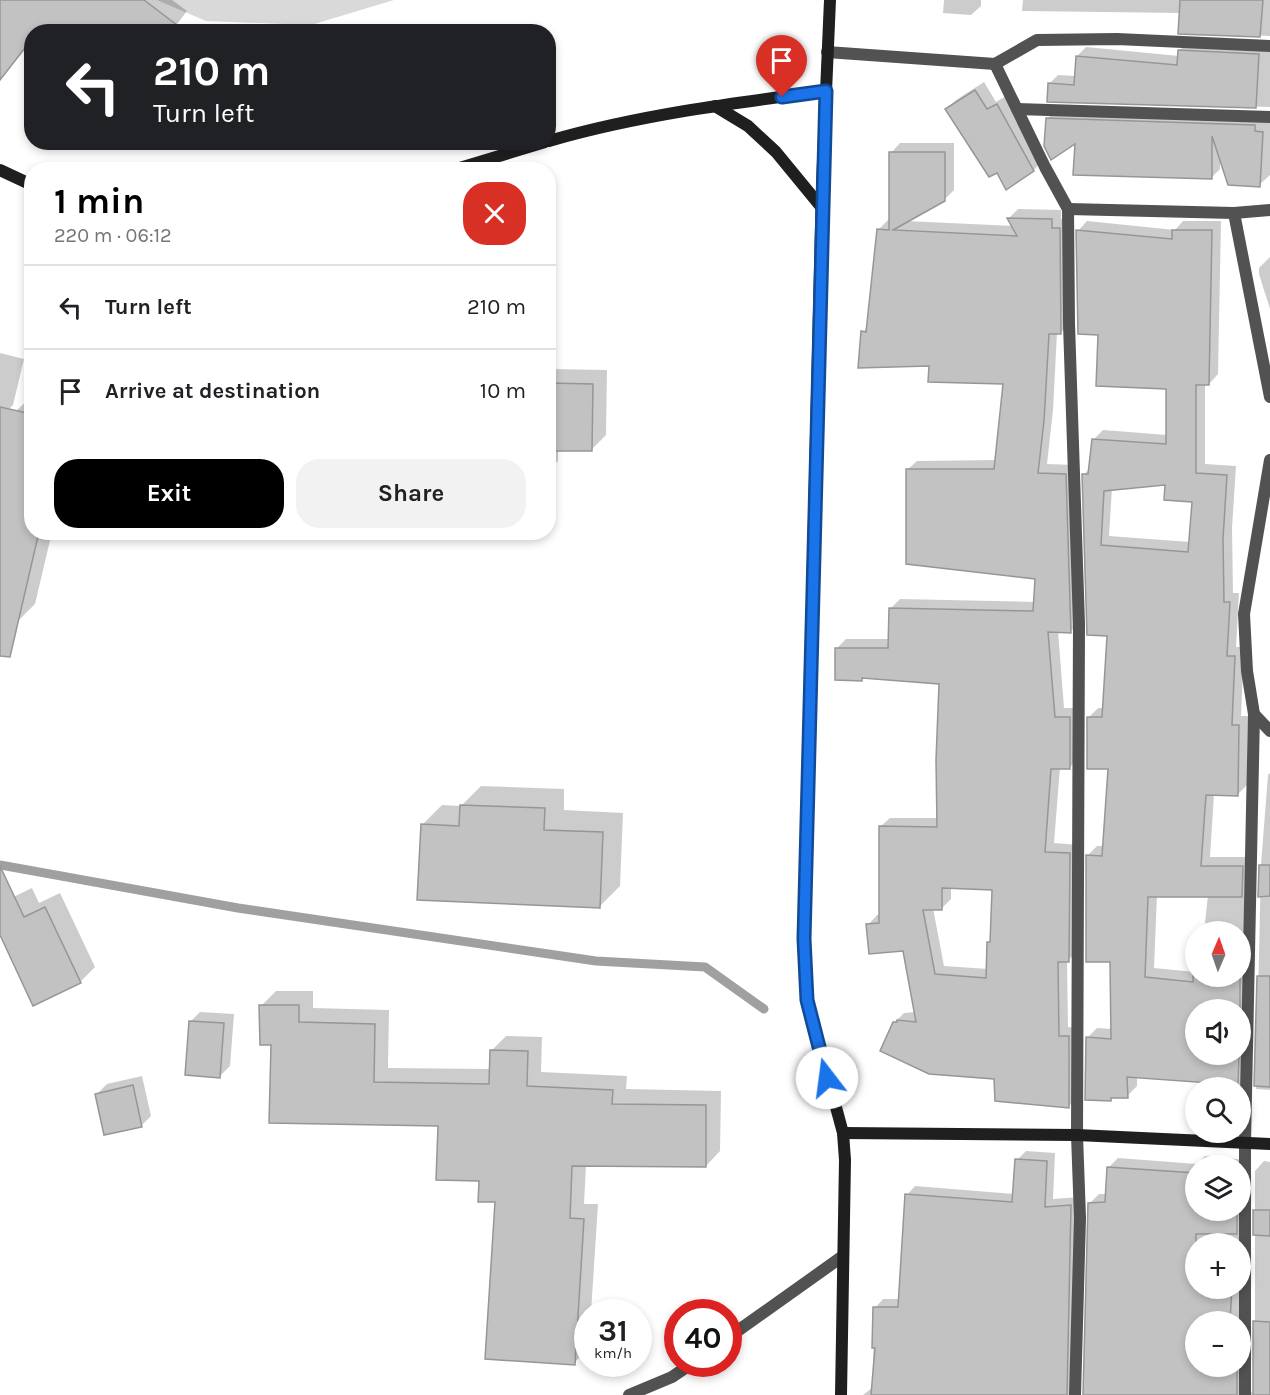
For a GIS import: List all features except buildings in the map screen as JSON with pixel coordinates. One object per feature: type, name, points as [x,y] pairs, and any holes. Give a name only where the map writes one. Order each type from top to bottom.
[{"type":"street","points":[[830,0],[822,208],[804,939],[807,1000],[843,1133],[845,1160],[840,1395]]},
{"type":"street","points":[[827,52],[995,64],[1037,40],[1117,39],[1270,46]]},
{"type":"street","points":[[995,64],[1068,209],[1078,624],[1077,1135],[1080,1218],[1075,1395]]},
{"type":"street","points":[[556,139],[589,130],[715,106],[826,91]]},
{"type":"street","points":[[715,106],[748,126],[776,152],[822,208]]},
{"type":"street","points":[[1017,109],[1270,117]]},
{"type":"street","points":[[480,162],[520,150]]},
{"type":"street","points":[[0,170],[24,181]]},
{"type":"street","points":[[1068,209],[1234,213],[1270,210]]},
{"type":"street","points":[[1234,213],[1270,397]]},
{"type":"street","points":[[1246,1077],[1254,714],[1247,671],[1244,614],[1270,460]]},
{"type":"street","points":[[1254,714],[1270,731]]},
{"type":"street","points":[[843,1133],[1185,1138]]},
{"type":"street","points":[[1245,1395],[1245,1143],[1270,1144]]},
{"type":"street","points":[[742,1327],[843,1256]]},
{"type":"street","points":[[629,1395],[672,1377]]},
{"type":"shaded area","points":[[157,0],[394,0],[314,24],[206,21]]},
{"type":"waterway","points":[[0,865],[238,908],[596,961],[705,967],[764,1009]]},
{"type":"route","points":[[782,97],[826,91],[804,939],[807,1000],[827,1078]]}]
